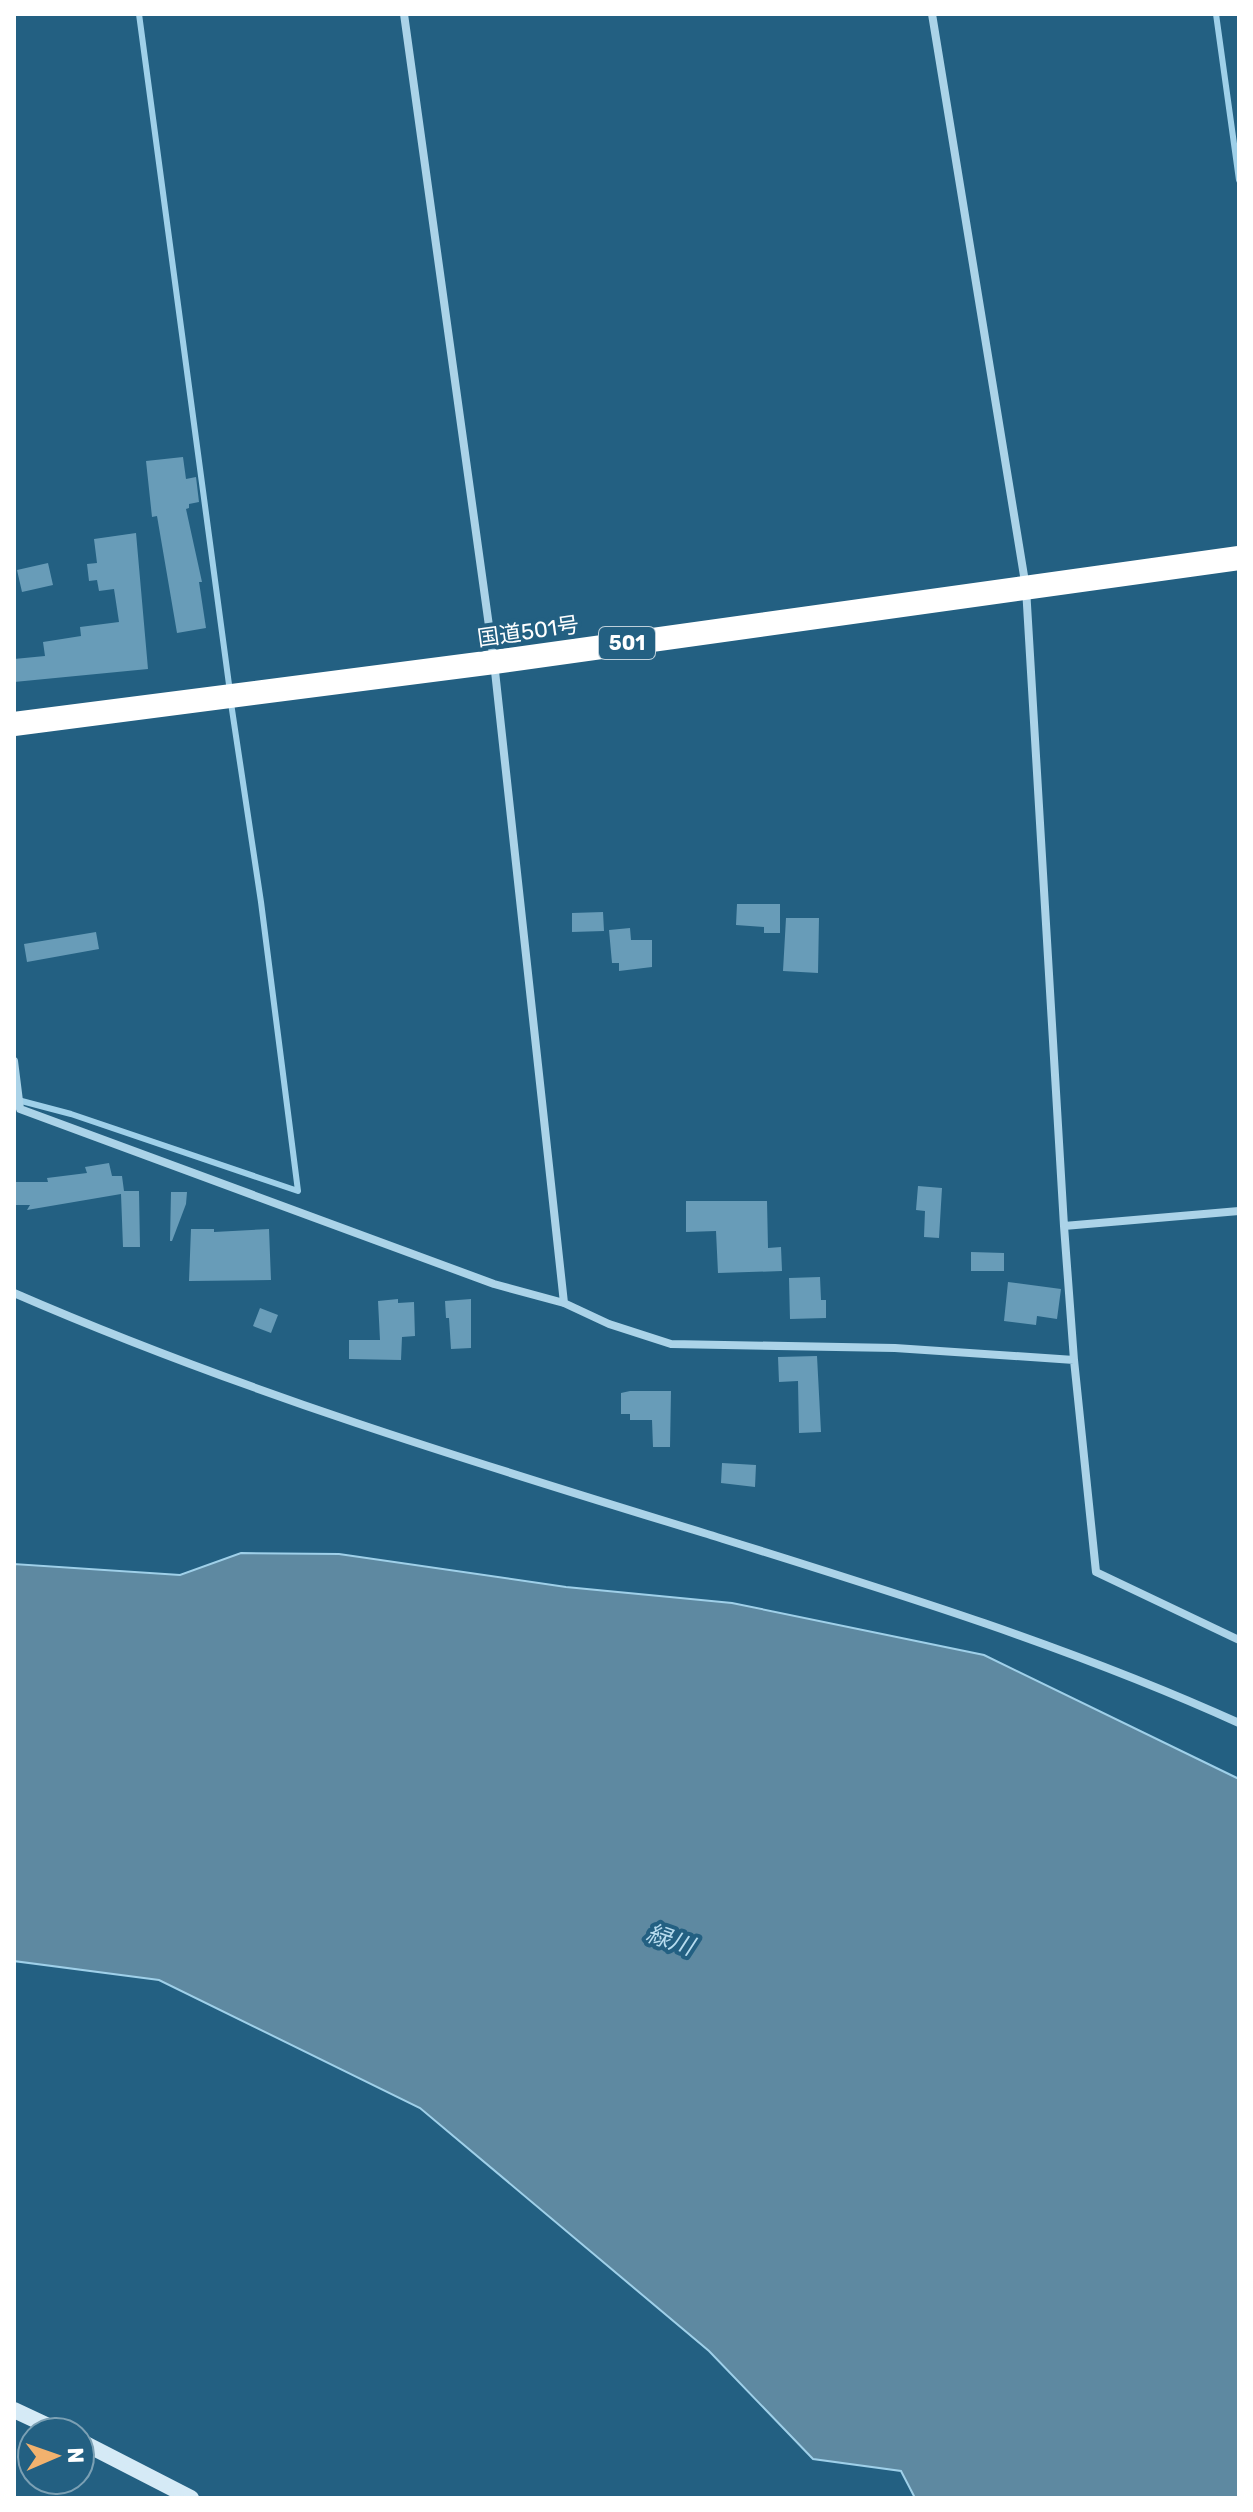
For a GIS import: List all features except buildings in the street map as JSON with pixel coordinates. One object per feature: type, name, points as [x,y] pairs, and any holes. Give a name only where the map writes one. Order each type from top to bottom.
[{"type":"highway","name":"国道501号","points":[[14,724],[494,662],[1239,558]]},
{"type":"main road","points":[[96,2449],[191,2498]]},
{"type":"street","points":[[404,14],[494,662],[564,1303]]},
{"type":"street","points":[[932,14],[1026,588],[1064,1226],[1096,1572],[1239,1640]]},
{"type":"street","points":[[14,1061],[20,1109],[494,1284],[564,1303],[609,1324],[671,1344],[895,1348],[1074,1360]]},
{"type":"street","points":[[1064,1226],[1239,1211]]},
{"type":"street","points":[[14,1293],[283,1399],[572,1493],[827,1571],[1087,1660],[1239,1723]]},
{"type":"water","name":"緑川","points":[[241,1553],[339,1554],[566,1587],[732,1603],[984,1655],[1239,1779],[1239,2498],[915,2498],[901,2471],[813,2459],[709,2351],[420,2108],[159,1980],[14,1961],[14,1564],[180,1575]]},
{"type":"waterway","points":[[139,14],[230,692]]},
{"type":"waterway","points":[[1216,14],[1239,180]]},
{"type":"waterway","points":[[14,1099],[71,1114],[298,1191],[261,902],[231,703]]}]
